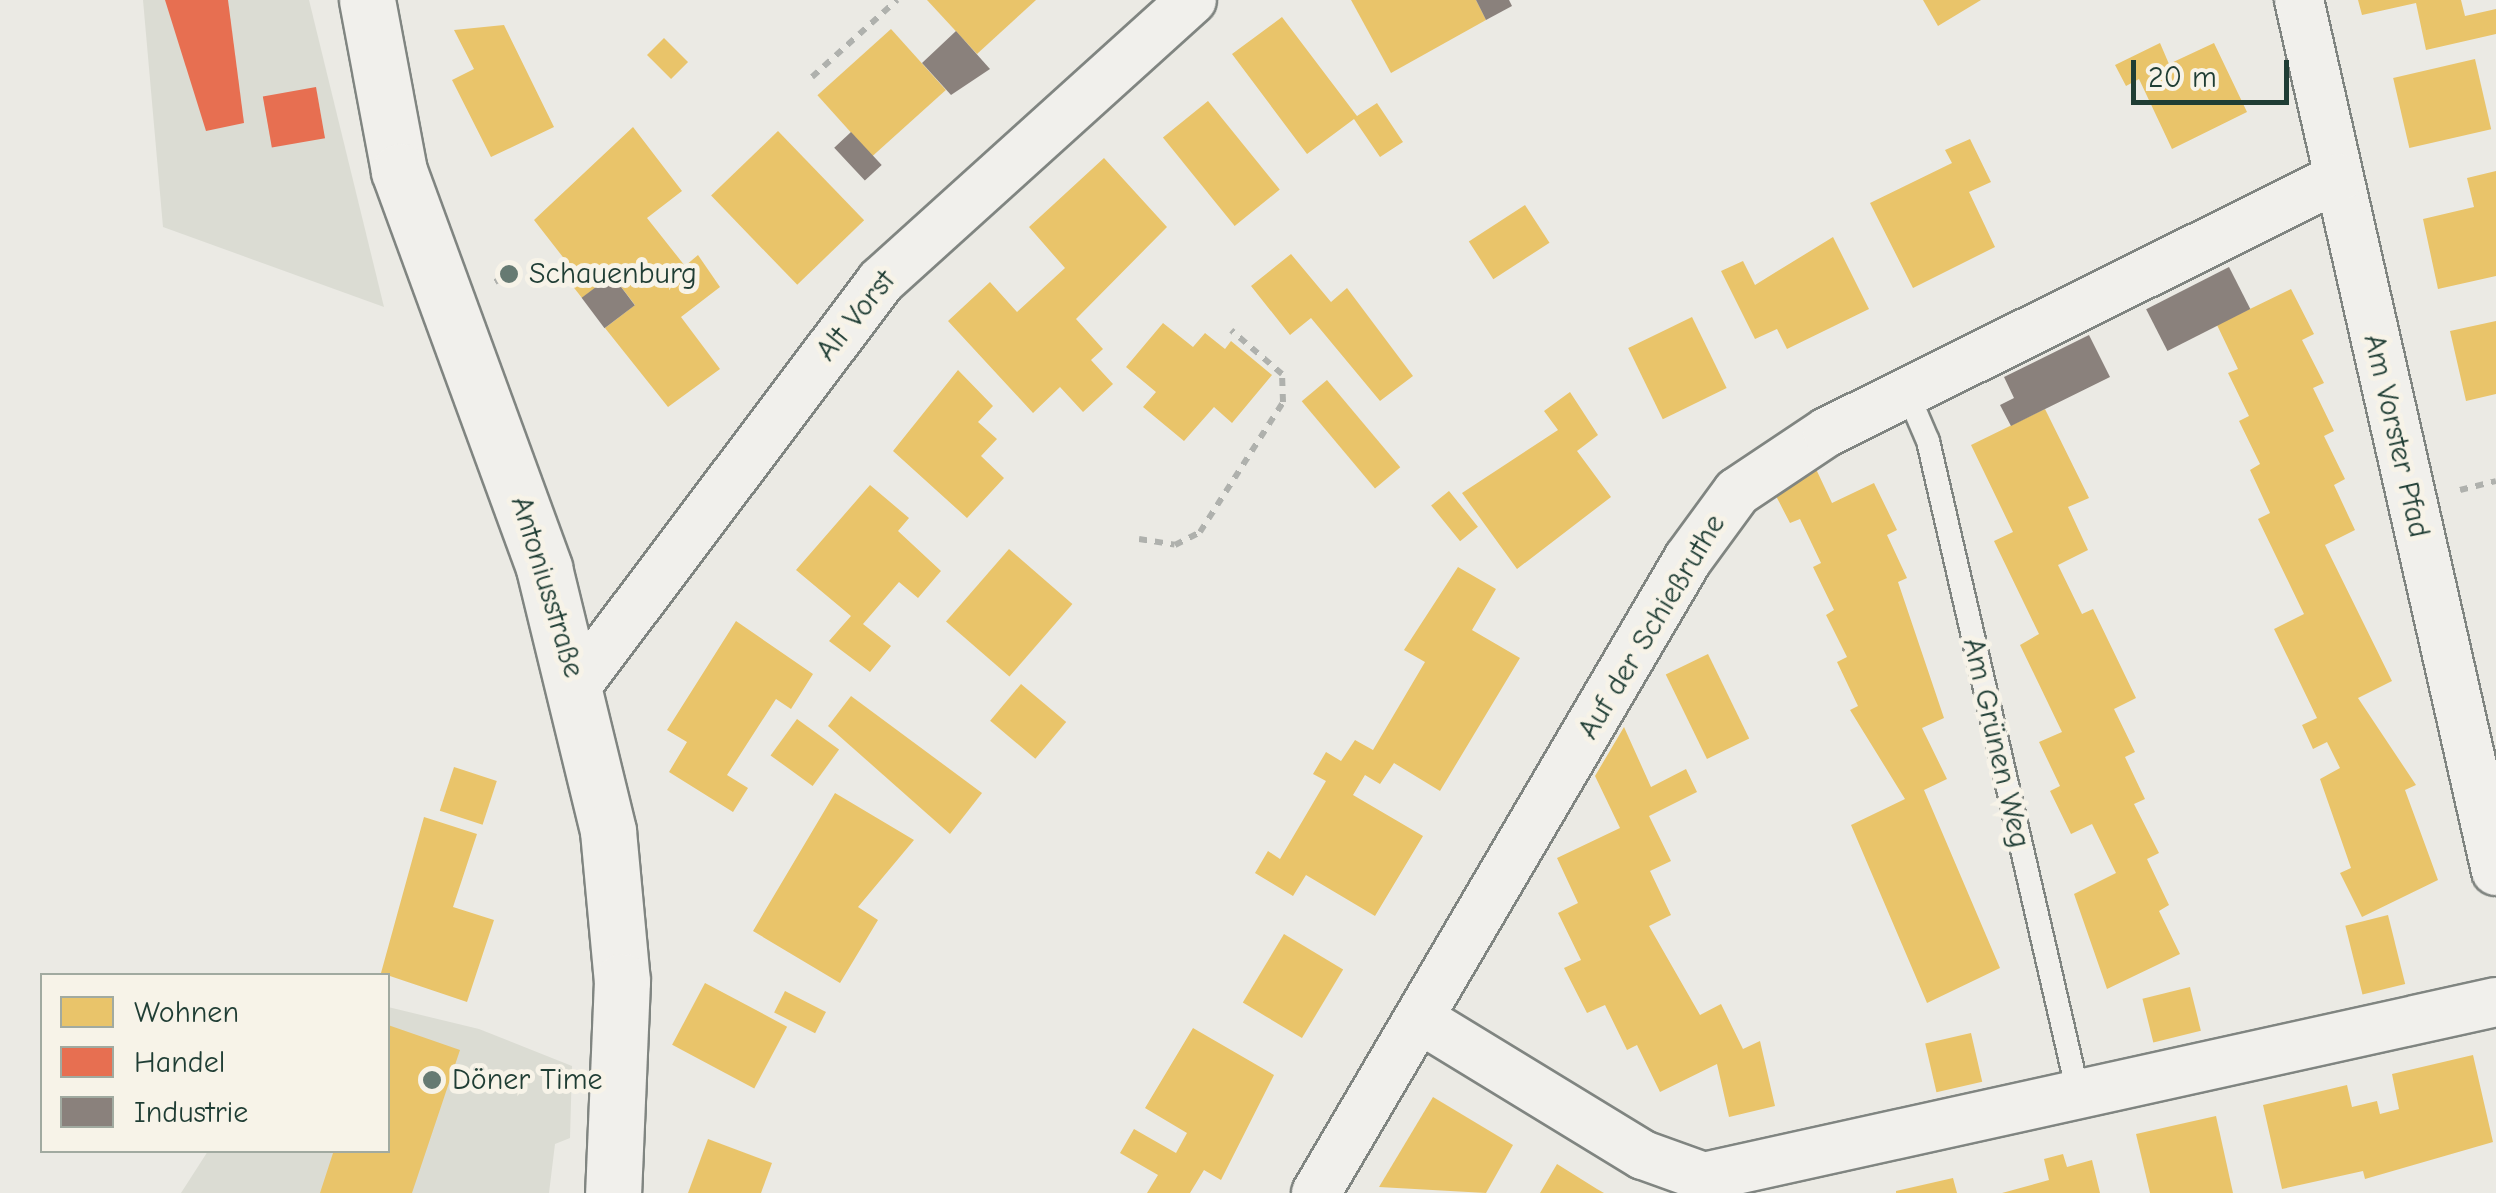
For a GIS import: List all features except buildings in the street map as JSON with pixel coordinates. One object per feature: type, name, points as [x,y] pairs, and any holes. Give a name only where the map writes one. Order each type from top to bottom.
[{"type":"street","name":"Antoniusstraße","points":[[367,0],[399,170],[578,684],[608,831],[622,981],[619,1191]]},
{"type":"street","name":"Alt Vorst","points":[[578,684],[875,289],[1192,0]]},
{"type":"street","name":"Am Vorster Pfad","points":[[2299,0],[2496,871]]},
{"type":"street","name":"Auf der Schießruthe","points":[[1316,1193],[1716,516],[1789,452],[2338,178]]},
{"type":"street","points":[[1420,1019],[1699,1185],[2496,1002]]},
{"type":"lane","name":"Am Grünen Weg","points":[[1906,392],[1928,440],[2079,1097]]},
{"type":"path","points":[[812,78],[897,0]]},
{"type":"path","points":[[1140,539],[1176,546],[1200,532],[1282,402],[1282,374],[1231,330]]},
{"type":"shaded area","points":[[143,0],[309,0],[384,307],[163,227]]},
{"type":"shaded area","points":[[390,1007],[479,1029],[572,1066],[570,1138],[555,1144],[549,1193],[181,1193],[207,1153],[390,1153]]},
{"type":"place","name":"Schauenburg","points":[[509,274]]},
{"type":"place","name":"Döner Time","points":[[432,1080]]}]
